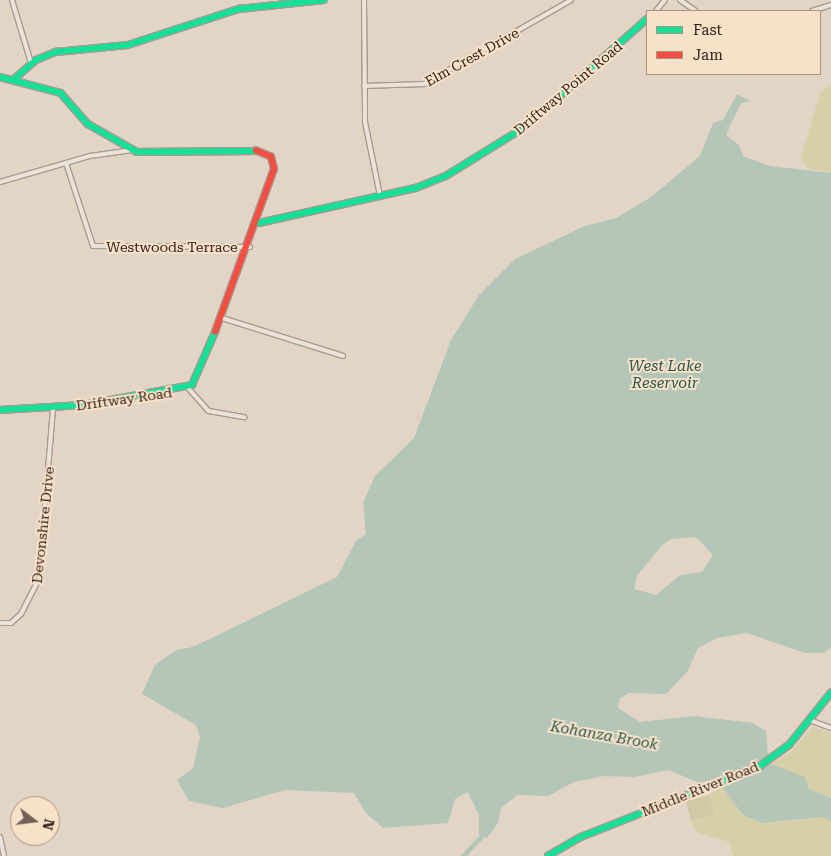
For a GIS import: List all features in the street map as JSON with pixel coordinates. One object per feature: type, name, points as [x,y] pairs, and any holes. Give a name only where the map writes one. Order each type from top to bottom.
[{"type":"street","points":[[12,0],[31,63]]},
{"type":"street","points":[[13,80],[31,63],[60,51],[137,43],[235,9],[324,0]]},
{"type":"street","points":[[364,0],[365,125],[380,197]]},
{"type":"street","name":"Elm Crest Drive","points":[[364,86],[424,84],[571,0]]},
{"type":"street","points":[[657,10],[665,0]]},
{"type":"street","points":[[680,0],[695,10]]},
{"type":"street","points":[[815,10],[831,5]]},
{"type":"street","name":"Driftway Point Road","points":[[258,224],[380,197],[438,180],[517,133],[646,21]]},
{"type":"street","points":[[0,77],[61,93],[88,124],[132,150]]},
{"type":"street","points":[[0,182],[66,163],[132,150]]},
{"type":"street","name":"Driftway Road","points":[[0,410],[54,409],[188,388],[202,372],[250,247],[274,172],[266,153],[132,150]]},
{"type":"street","name":"Westwoods Terrace","points":[[66,163],[93,246],[250,247]]},
{"type":"street","points":[[222,318],[343,356]]},
{"type":"street","points":[[188,388],[210,411],[244,418]]},
{"type":"street","name":"Devonshire Drive","points":[[1,623],[11,623],[22,614],[39,579],[54,409]]},
{"type":"street","name":"Middle River Road","points":[[548,856],[580,836],[750,772],[781,752],[831,693]]},
{"type":"street","points":[[810,720],[831,728]]},
{"type":"street","points":[[0,837],[4,856]]},
{"type":"shaded area","points":[[831,86],[831,173],[807,168],[801,156],[821,91]]},
{"type":"shaded area","points":[[813,726],[831,733],[831,798],[809,789],[800,775],[771,764],[790,753]]},
{"type":"shaded area","points":[[722,787],[743,815],[780,822],[822,817],[831,821],[831,856],[733,856],[729,842],[696,832],[691,821],[714,814],[709,795]]},
{"type":"shaded area","points":[[709,795],[714,814],[691,821],[686,801]]},
{"type":"water","name":"West Lake Reservoir","points":[[737,94],[750,101],[741,103],[726,135],[739,145],[743,156],[770,166],[831,173],[831,647],[824,653],[805,653],[747,633],[717,638],[698,648],[687,672],[666,694],[629,693],[620,698],[618,708],[640,722],[694,716],[753,723],[766,731],[768,755],[747,769],[700,783],[668,770],[635,777],[604,776],[574,782],[548,796],[517,795],[501,808],[498,823],[487,838],[479,835],[479,815],[468,792],[455,799],[448,823],[383,828],[366,813],[354,793],[285,790],[223,808],[189,801],[177,780],[193,768],[200,737],[196,725],[142,694],[155,665],[176,650],[193,647],[337,577],[356,541],[366,534],[363,503],[375,476],[414,438],[451,340],[479,295],[515,259],[585,226],[616,218],[651,197],[700,156],[713,123],[723,120]],"holes":[[[696,537],[713,555],[702,572],[680,575],[656,595],[634,589],[637,576],[661,546],[671,539]]]},
{"type":"water","points":[[771,764],[805,777],[809,789],[831,798],[831,821],[822,817],[762,823],[743,815],[722,787]]},
{"type":"waterway","name":"Kohanza Brook","points":[[463,856],[481,837]]},
{"type":"traffic: fast","points":[[13,80],[36,60],[56,52],[128,45],[239,9],[324,0]]},
{"type":"traffic: fast","points":[[259,223],[416,188],[446,176],[525,127],[646,20]]},
{"type":"traffic: fast","points":[[0,77],[61,93],[88,124],[137,152],[256,151]]},
{"type":"traffic: fast","points":[[0,410],[83,405],[192,385],[215,332]]},
{"type":"traffic: fast","points":[[548,856],[581,837],[760,766],[789,745],[831,693]]},
{"type":"traffic: jam","points":[[215,332],[274,169],[271,157],[256,151]]}]
